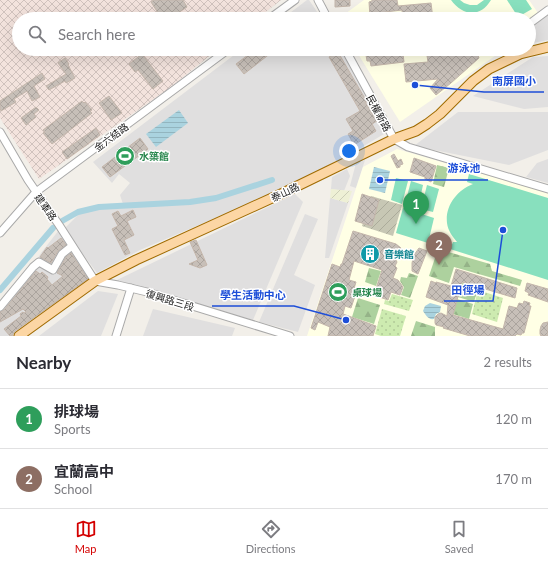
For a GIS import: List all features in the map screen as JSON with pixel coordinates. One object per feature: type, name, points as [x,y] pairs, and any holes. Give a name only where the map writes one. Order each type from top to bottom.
[{"type":"main road","name":"泰山路","points":[[536,49],[548,47]]},
{"type":"main road","name":"泰山路","points":[[19,336],[94,281],[136,260],[283,193],[394,139],[416,131],[440,114],[473,81],[511,56]]},
{"type":"street","points":[[279,12],[295,0]]},
{"type":"street","points":[[318,0],[324,12]]},
{"type":"street","points":[[536,19],[548,10]]},
{"type":"street","name":"金六結路","points":[[0,233],[36,192],[220,56]]},
{"type":"street","name":"民權新路","points":[[349,56],[394,139],[408,147],[548,189]]},
{"type":"street","name":"建軍路","points":[[0,132],[36,192],[94,281]]},
{"type":"street","points":[[0,306],[39,262],[53,270],[62,254],[72,246]]},
{"type":"street","name":"復興路三段","points":[[94,281],[131,288],[290,336]]},
{"type":"street","points":[[116,336],[131,288]]},
{"type":"shaded area","points":[[0,0],[281,0],[266,12],[12,12],[12,56],[209,56],[171,87],[39,179],[0,118]]},
{"type":"shaded area","points":[[309,0],[317,12],[291,12]]},
{"type":"shaded area","points":[[364,0],[529,0],[538,13],[536,15],[536,12],[348,12]]},
{"type":"shaded area","points":[[548,15],[548,40],[536,43],[536,24]]},
{"type":"shaded area","points":[[233,56],[346,56],[384,134],[332,165],[279,191],[140,250],[97,273],[64,229],[80,213],[123,204],[120,195],[130,183],[119,174],[112,183],[93,162]]},
{"type":"shaded area","points":[[359,56],[495,56],[400,122]]},
{"type":"shaded area","points":[[548,56],[548,107],[524,109],[473,96],[533,57]]},
{"type":"shaded area","points":[[458,112],[548,112],[548,150],[509,165],[414,146]]},
{"type":"shaded area","points":[[397,149],[548,193],[548,336],[307,336],[363,167]]},
{"type":"shaded area","points":[[548,159],[548,183],[526,177],[537,163]]},
{"type":"shaded area","points":[[365,160],[356,188],[350,186],[356,163]]},
{"type":"shaded area","points":[[347,169],[350,176],[344,191],[331,189],[332,177]]},
{"type":"shaded area","points":[[331,189],[352,191],[348,203],[330,198]]},
{"type":"shaded area","points":[[295,194],[303,202],[253,320],[117,280]]},
{"type":"shaded area","points":[[371,196],[402,205],[393,236],[362,226]]},
{"type":"shaded area","points":[[330,198],[348,203],[329,258],[325,258]]},
{"type":"shaded area","points":[[305,214],[318,219],[294,275],[315,285],[298,332],[259,322]]},
{"type":"shaded area","points":[[59,230],[91,280],[15,336],[0,336],[0,309],[23,283],[41,253]]},
{"type":"shaded area","points":[[98,291],[118,294],[101,336],[39,336]]},
{"type":"shaded area","points":[[153,309],[235,328],[232,336],[143,336]]},
{"type":"green space","points":[[451,0],[460,0],[470,5],[477,5],[484,0],[491,0],[487,6],[477,12],[466,12]]},
{"type":"green space","points":[[507,0],[526,0],[532,9],[527,12],[515,12]]},
{"type":"green space","points":[[437,165],[449,168],[444,187],[433,184]]},
{"type":"green space","points":[[469,174],[548,198],[548,280],[450,249],[453,242],[457,242],[451,234],[447,223],[448,211],[457,194],[473,184],[467,182]]},
{"type":"green space","points":[[396,178],[408,181],[402,204],[391,200]]},
{"type":"green space","points":[[411,181],[423,185],[418,208],[405,204]]},
{"type":"green space","points":[[427,185],[439,189],[433,212],[421,209]]},
{"type":"green space","points":[[403,208],[434,218],[428,243],[396,233]]},
{"type":"green space","points":[[438,249],[490,264],[492,271],[522,280],[520,286],[454,267],[449,283],[429,276]]},
{"type":"green space","points":[[369,268],[381,271],[376,286],[365,282]]},
{"type":"green space","points":[[409,273],[418,276],[410,298],[401,295],[404,287],[400,281],[401,277],[407,278]]},
{"type":"green space","points":[[462,283],[478,288],[474,302],[458,297]]},
{"type":"green space","points":[[478,290],[503,298],[497,322],[472,314]]},
{"type":"green space","points":[[392,294],[413,300],[409,311],[384,304],[385,300],[389,301]]},
{"type":"green space","points":[[358,298],[380,305],[374,324],[352,317]]},
{"type":"green space","points":[[457,299],[473,304],[469,319],[453,314]]},
{"type":"green space","points":[[382,309],[406,316],[400,336],[381,336],[375,334]]},
{"type":"green space","points":[[416,321],[435,327],[435,336],[411,336]]},
{"type":"water","points":[[179,110],[188,123],[156,147],[146,134]]},
{"type":"water","points":[[374,167],[390,171],[385,193],[369,189]]},
{"type":"water","points":[[430,303],[441,306],[440,312],[436,314],[434,319],[426,316],[423,311],[425,306]]},
{"type":"building","points":[[154,0],[183,0],[187,7],[180,12],[157,12],[151,2]]},
{"type":"building","points":[[335,0],[350,0],[350,6],[335,7]]},
{"type":"building","points":[[397,0],[398,6],[431,3],[432,12],[402,12],[402,10],[370,12],[369,2]]},
{"type":"building","points":[[139,56],[144,56],[163,81],[153,89],[138,70],[135,72],[129,64]]},
{"type":"building","points":[[247,56],[267,56],[244,74],[236,64]]},
{"type":"building","points":[[340,56],[377,121],[372,124],[376,131],[354,145],[348,134],[353,131],[346,119],[360,111],[329,57]]},
{"type":"building","points":[[366,56],[403,56],[404,62],[371,66],[370,61],[367,61]]},
{"type":"building","points":[[427,56],[478,56],[479,58],[436,95],[430,88],[438,79],[406,82],[404,64],[428,62]]},
{"type":"building","points":[[65,58],[75,78],[66,83],[65,81],[49,90],[46,86],[66,74],[58,63]]},
{"type":"building","points":[[42,73],[45,79],[34,86],[40,97],[32,101],[27,91],[14,99],[16,102],[1,111],[0,101]]},
{"type":"building","points":[[109,96],[122,113],[111,120],[99,103]]},
{"type":"building","points":[[82,101],[84,103],[85,102],[92,110],[90,111],[92,113],[52,144],[43,133],[45,132],[43,130]]},
{"type":"building","points":[[36,107],[39,110],[34,114],[36,117],[26,125],[21,118]]},
{"type":"building","points":[[96,128],[100,135],[67,159],[62,152]]},
{"type":"building","points":[[140,138],[148,149],[110,177],[102,167]]},
{"type":"building","points":[[394,154],[398,161],[401,159],[403,164],[397,168],[391,156]]},
{"type":"building","points":[[414,158],[436,166],[431,182],[425,179],[425,177],[410,172]]},
{"type":"building","points":[[362,194],[379,200],[372,226],[355,221]]},
{"type":"building","points":[[133,210],[136,217],[127,221],[134,235],[124,240],[130,253],[125,255],[112,229],[118,226],[112,214],[118,211],[121,216]]},
{"type":"building","points":[[353,231],[396,244],[401,248],[400,251],[396,251],[394,257],[397,262],[395,266],[397,268],[393,278],[398,280],[403,287],[400,295],[391,292],[388,300],[374,295],[382,270],[354,261],[349,280],[356,282],[352,295],[355,296],[351,308],[345,306],[343,314],[376,326],[373,336],[328,336],[330,327],[318,322],[315,330],[311,328],[332,264],[340,267],[342,264]]},
{"type":"building","points":[[61,238],[66,245],[58,251],[51,263],[40,257],[47,247],[48,248]]},
{"type":"building","points":[[196,240],[207,265],[200,268],[189,264],[198,260],[190,242]]},
{"type":"building","points":[[419,248],[427,251],[418,274],[412,271],[412,263],[414,255]]},
{"type":"building","points":[[71,253],[88,279],[10,336],[4,329],[21,316],[20,314],[26,312],[23,309],[0,322],[0,312],[4,310],[36,271],[40,274],[42,272],[48,277],[47,279],[52,285],[63,276],[57,273],[66,257]]},
{"type":"building","points":[[456,269],[517,288],[515,298],[462,282],[453,315],[503,329],[509,306],[517,308],[519,303],[523,304],[524,301],[530,303],[529,306],[531,306],[524,333],[521,335],[517,334],[515,336],[470,336],[436,325],[435,317],[441,313],[447,316],[448,305],[426,297],[431,281],[451,286]]},
{"type":"building","points":[[527,283],[548,289],[548,302],[528,295],[529,293],[525,291]]},
{"type":"building","points":[[548,322],[548,336],[541,336],[541,326],[543,323]]},
{"type":"waterway","points":[[62,221],[78,212],[99,207],[190,202],[216,198],[272,180]]},
{"type":"waterway","points":[[0,290],[53,228]]},
{"type":"place","name":"南屏國小","points":[[415,85]]},
{"type":"place","name":"水築館","points":[[125,156]]},
{"type":"place","name":"游泳池","points":[[380,180]]},
{"type":"place","name":"排球場","points":[[416,224]]},
{"type":"place","name":"田徑場","points":[[503,230]]},
{"type":"place","name":"音樂館","points":[[370,254]]},
{"type":"place","name":"宜蘭高中","points":[[439,265]]},
{"type":"place","name":"桌球場","points":[[338,292]]},
{"type":"place","name":"學生活動中心","points":[[346,320]]}]
